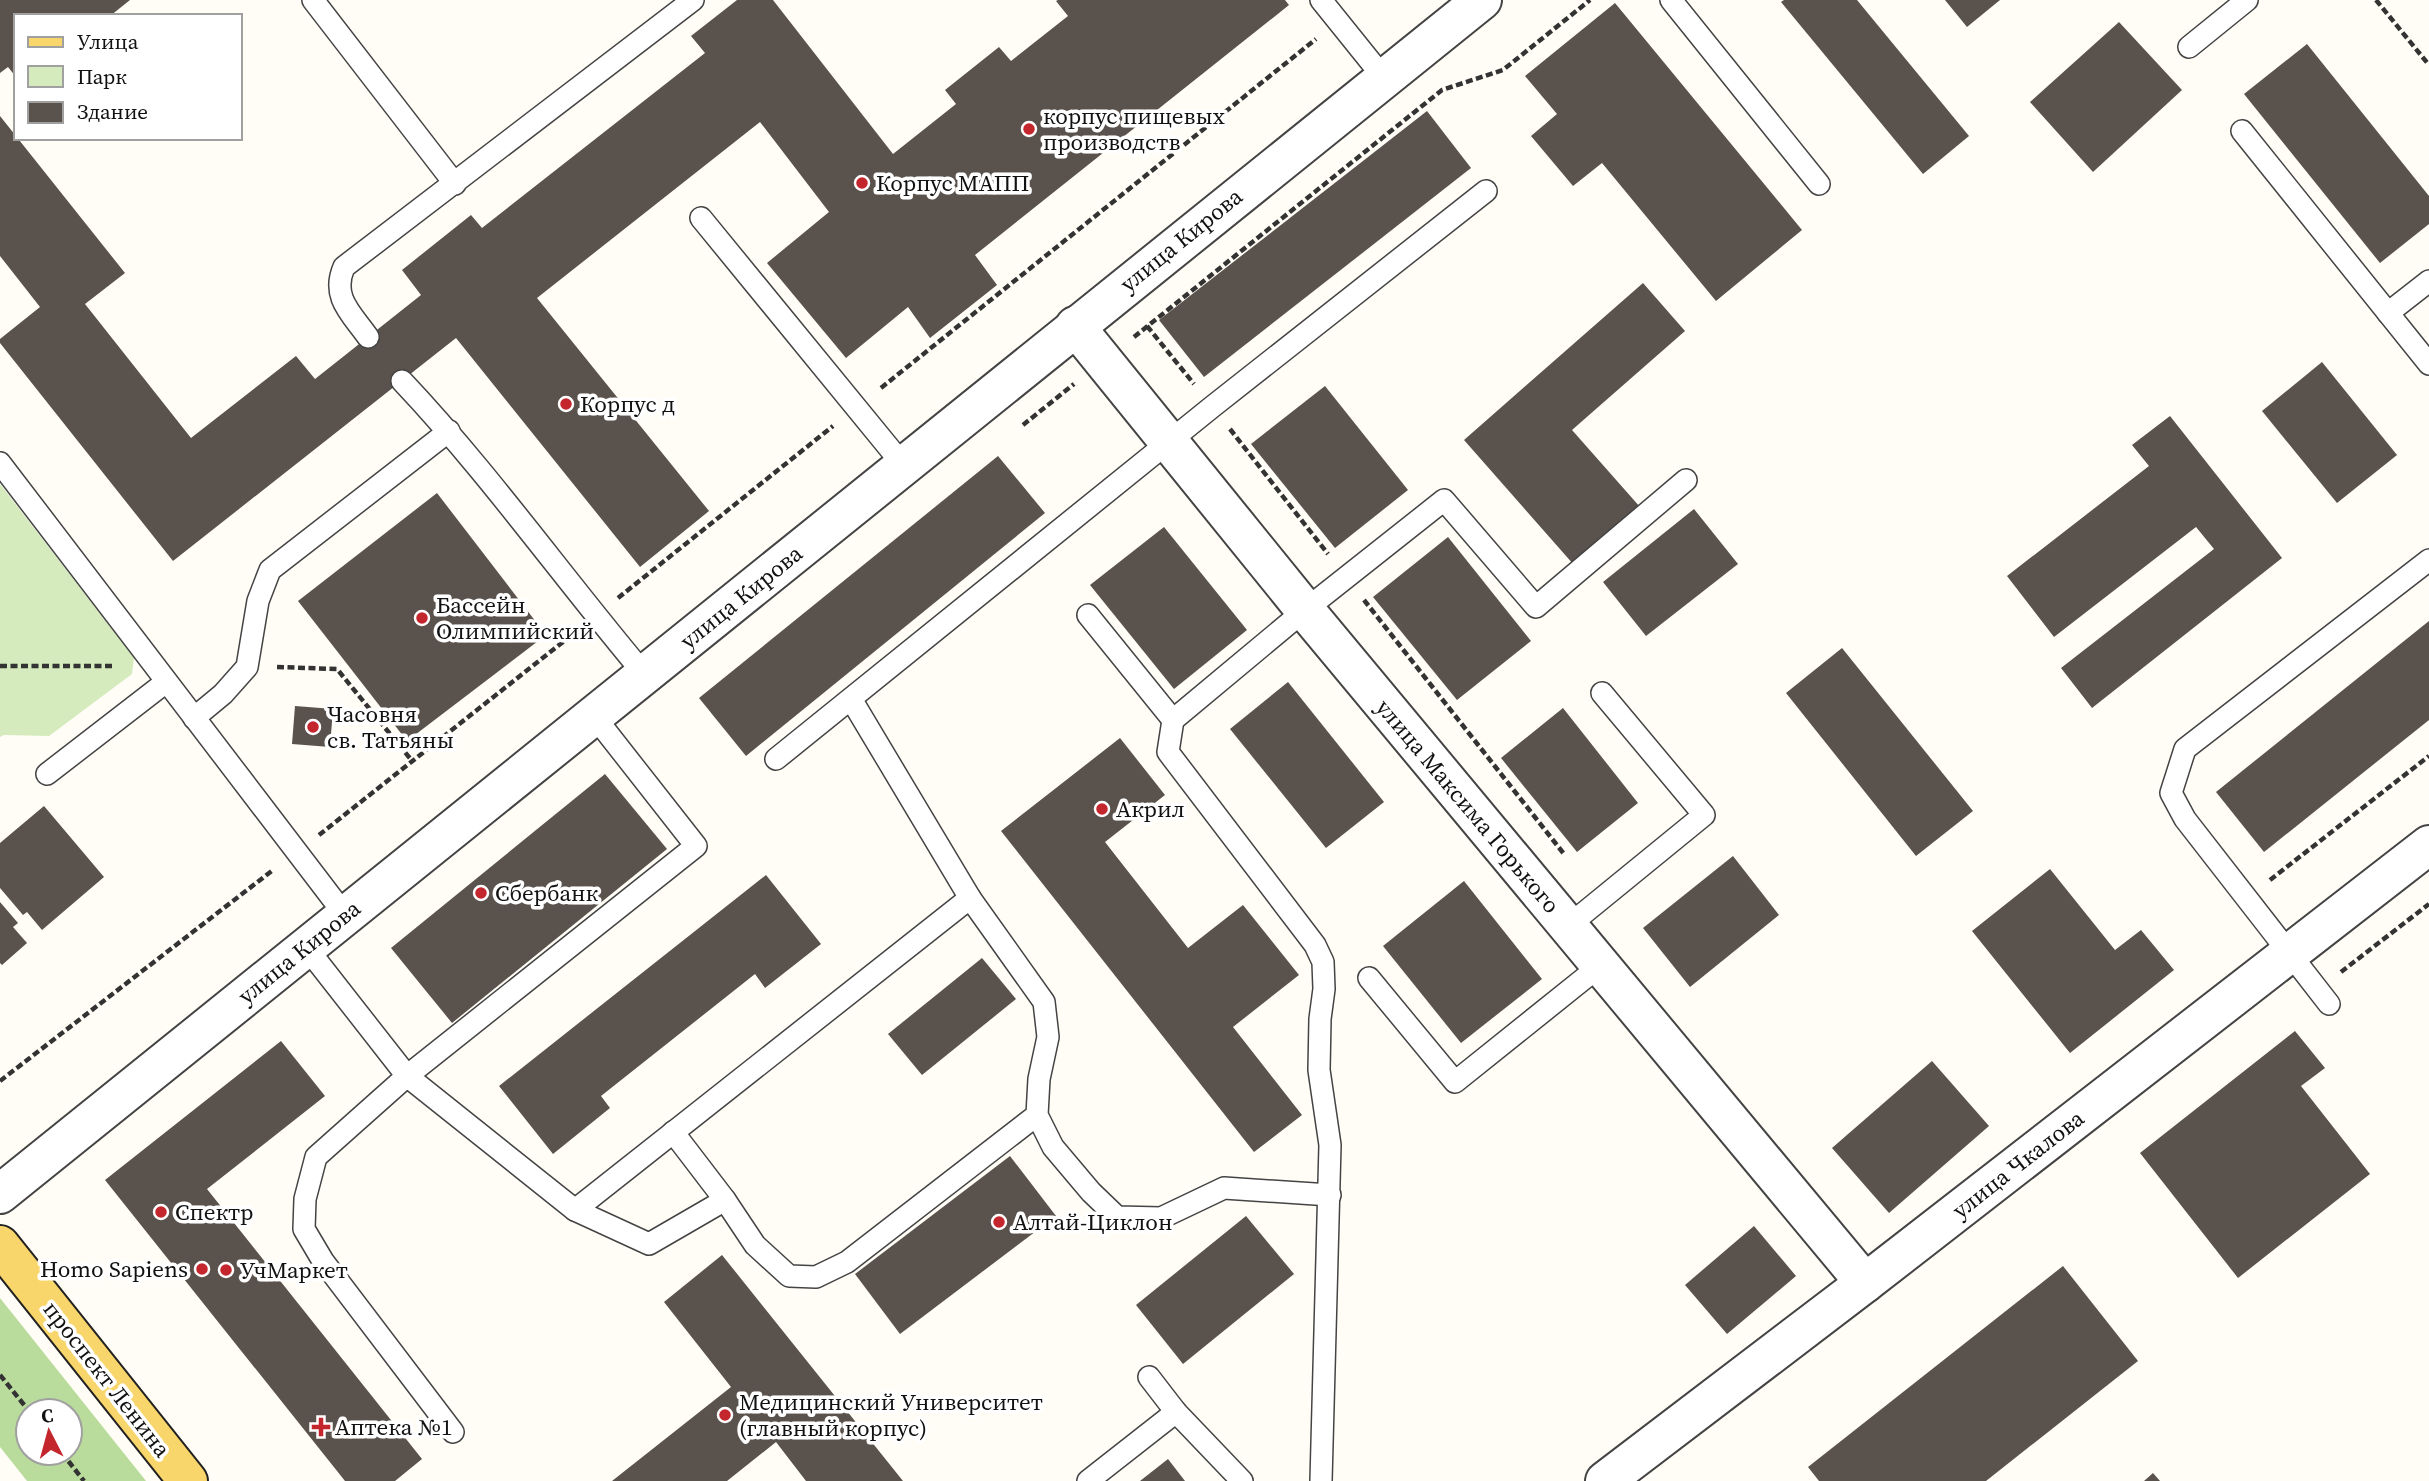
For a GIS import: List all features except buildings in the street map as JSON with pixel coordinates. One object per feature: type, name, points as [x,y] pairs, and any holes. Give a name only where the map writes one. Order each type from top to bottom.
[{"type":"main road","name":"проспект Ленина","points":[[0,1245],[188,1481]]},
{"type":"street","name":"улица Кирова","points":[[0,1194],[1383,77],[1482,0]]},
{"type":"street","name":"улица Максима Горького","points":[[1075,326],[1306,610],[1865,1283]]},
{"type":"street","name":"улица Чкалова","points":[[1605,1481],[1865,1283],[2429,845]]},
{"type":"lane","points":[[313,0],[456,184]]},
{"type":"lane","points":[[368,337],[340,295],[338,281],[344,267],[456,184],[693,0]]},
{"type":"lane","points":[[1321,0],[1383,77]]},
{"type":"lane","points":[[1671,0],[1818,184]]},
{"type":"lane","points":[[2189,47],[2247,0]]},
{"type":"lane","points":[[2242,131],[2429,365]]},
{"type":"lane","points":[[776,759],[1212,407],[1486,191]]},
{"type":"lane","points":[[701,218],[904,466]]},
{"type":"lane","points":[[2388,313],[2429,281]]},
{"type":"lane","points":[[402,381],[449,431],[645,674]]},
{"type":"lane","points":[[194,718],[223,694],[247,667],[258,601],[270,570],[449,431]]},
{"type":"lane","points":[[0,463],[345,915]]},
{"type":"lane","points":[[1321,1481],[1330,1195],[1330,1145],[1319,1070],[1323,962],[1315,945],[1168,752],[1173,720],[1444,500],[1536,607],[1686,480]]},
{"type":"lane","points":[[2323,997],[2185,819],[2171,793],[2185,749],[2429,560]]},
{"type":"lane","points":[[1088,615],[1173,720]]},
{"type":"lane","points":[[47,774],[159,674]]},
{"type":"lane","points":[[1568,926],[1704,815],[1602,693]]},
{"type":"lane","points":[[851,699],[970,898],[1044,1002],[1048,1037],[1039,1079],[1037,1115],[1053,1147],[1091,1192],[1117,1217],[1161,1218],[1224,1188],[1330,1195]]},
{"type":"lane","points":[[453,1432],[323,1261],[304,1229],[304,1199],[316,1157],[407,1076],[696,846],[594,716]]},
{"type":"lane","points":[[575,1210],[970,898]]},
{"type":"lane","points":[[306,947],[407,1076],[575,1210],[649,1244],[725,1200]]},
{"type":"lane","points":[[1369,978],[1455,1082],[1601,965]]},
{"type":"lane","points":[[673,1132],[725,1200],[754,1245],[789,1276],[816,1277],[846,1262],[1037,1115]]},
{"type":"lane","points":[[1149,1377],[1177,1412],[1242,1481]]},
{"type":"lane","points":[[1088,1481],[1177,1412]]},
{"type":"path","points":[[1125,344],[1442,90],[1503,70],[1590,0]]},
{"type":"path","points":[[2375,0],[2429,65]]},
{"type":"path","points":[[0,1082],[413,762],[1338,22]]},
{"type":"path","points":[[1147,326],[1600,900]]},
{"type":"path","points":[[0,666],[159,674]]},
{"type":"path","points":[[247,667],[337,668],[413,762]]},
{"type":"path","points":[[2247,898],[2429,756]]},
{"type":"path","points":[[2323,997],[2429,904]]},
{"type":"path","points":[[0,1375],[18,1397]]},
{"type":"path","points":[[74,1467],[85,1481]]},
{"type":"green space","points":[[0,484],[134,658],[132,674],[49,736],[0,737]]},
{"type":"green space","points":[[0,1298],[79,1397],[14,1397],[14,1465],[0,1447]]},
{"type":"green space","points":[[84,1403],[146,1481],[27,1481],[16,1467],[84,1467]]},
{"type":"place","name":"корпус пищевых производств","points":[[1029,129]]},
{"type":"place","name":"Корпус МАПП","points":[[862,183]]},
{"type":"place","name":"Корпус д","points":[[566,404]]},
{"type":"place","name":"Бассейн Олимпийский","points":[[422,618]]},
{"type":"place","name":"Часовня св. Татьяны","points":[[313,727]]},
{"type":"place","name":"Акрил","points":[[1102,809]]},
{"type":"place","name":"Сбербанк","points":[[481,893]]},
{"type":"place","name":"Спектр","points":[[161,1212]]},
{"type":"place","name":"Алтай-Циклон","points":[[999,1222]]},
{"type":"place","name":"Homo Sapiens","points":[[202,1269]]},
{"type":"place","name":"УчМаркет","points":[[226,1270]]},
{"type":"place","name":"Медицинский Университет (главный корпус)","points":[[725,1415]]},
{"type":"place","name":"Аптека №1","points":[[321,1427]]}]
